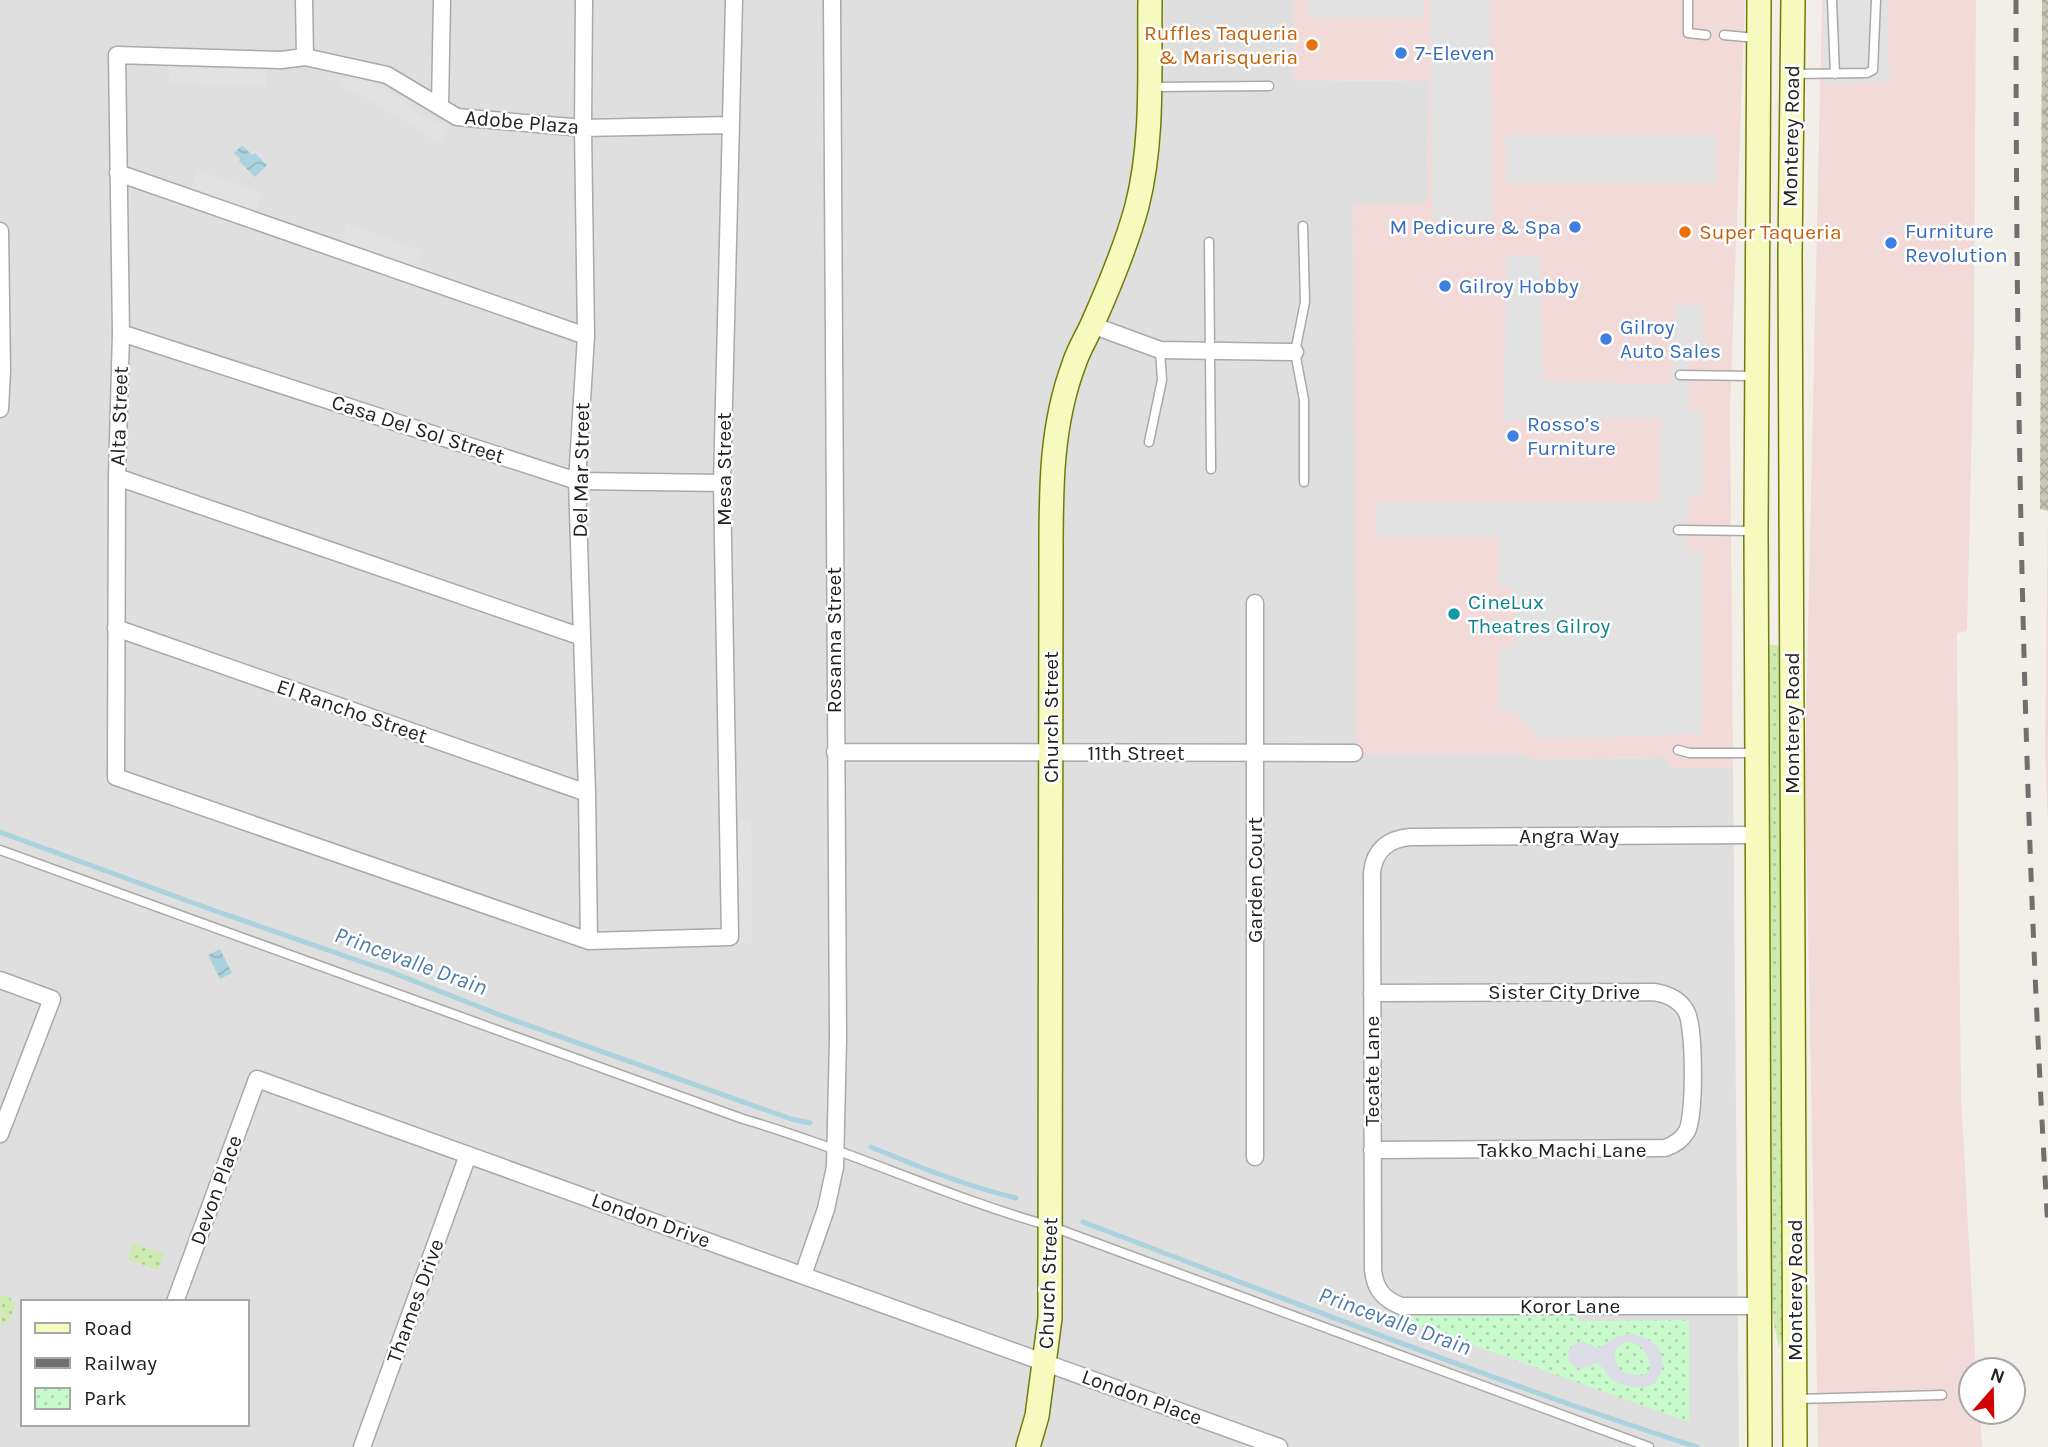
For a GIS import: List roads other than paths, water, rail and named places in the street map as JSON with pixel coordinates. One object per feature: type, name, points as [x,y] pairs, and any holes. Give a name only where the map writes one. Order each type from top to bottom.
[{"type":"main road","name":"Church Street","points":[[1028,1447],[1037,1416],[1050,1318],[1051,529],[1054,441],[1061,404],[1074,362],[1124,247],[1144,174],[1150,0]]},
{"type":"main road","name":"Monterey Road","points":[[1759,0],[1756,531],[1760,1447]]},
{"type":"main road","name":"Monterey Road","points":[[1793,0],[1790,281],[1795,1447]]},
{"type":"street","points":[[304,0],[304,57]]},
{"type":"street","points":[[440,107],[442,0]]},
{"type":"street","name":"Del Mar Street","points":[[583,0],[586,336],[577,481],[589,941]]},
{"type":"street","name":"Mesa Street","points":[[589,941],[730,937],[723,483],[734,0]]},
{"type":"street","name":"Rosanna Street","points":[[803,1275],[826,1209],[836,1150],[838,1039],[832,0]]},
{"type":"street","name":"Adobe Plaza","points":[[117,55],[281,60],[304,57],[387,75],[457,117],[583,128],[731,125]]},
{"type":"street","name":"Alta Street","points":[[117,55],[121,333],[117,477],[117,777],[589,941]]},
{"type":"street","points":[[118,173],[586,336]]},
{"type":"street","points":[[0,231],[0,409]]},
{"type":"street","points":[[1092,325],[1160,350],[1295,352]]},
{"type":"street","name":"Casa Del Sol Street","points":[[121,333],[577,481],[723,483]]},
{"type":"street","points":[[117,477],[582,637]]},
{"type":"street","name":"Garden Court","points":[[1255,603],[1255,1157]]},
{"type":"street","name":"El Rancho Street","points":[[116,628],[587,793]]},
{"type":"street","name":"11th Street","points":[[835,752],[1354,753]]},
{"type":"street","name":"Angra Way","points":[[1382,847],[1400,838],[1410,837],[1758,835]]},
{"type":"street","name":"Tecate Lane","points":[[1382,847],[1371,873],[1373,1270],[1374,1279],[1383,1296]]},
{"type":"street","points":[[0,980],[52,999],[0,1134]]},
{"type":"street","name":"Sister City Drive","points":[[1372,993],[1664,994],[1681,1004],[1691,1022],[1692,1074]]},
{"type":"street","name":"Takko Machi Lane","points":[[1372,1150],[1665,1148],[1681,1139],[1690,1123],[1692,1074]]},
{"type":"street","name":"London Drive","points":[[257,1079],[1045,1362]]},
{"type":"street","name":"Devon Place","points":[[176,1300],[257,1079]]},
{"type":"street","name":"Thames Drive","points":[[362,1447],[468,1155]]},
{"type":"street","name":"Koror Lane","points":[[1383,1296],[1401,1306],[1759,1306]]},
{"type":"street","name":"London Place","points":[[1045,1362],[1279,1447]]},
{"type":"lane","points":[[1688,0],[1688,33],[1706,35]]},
{"type":"lane","points":[[1832,0],[1835,74]]},
{"type":"lane","points":[[1792,74],[1867,73],[1873,70],[1876,0]]},
{"type":"lane","points":[[1724,35],[1758,38]]},
{"type":"lane","points":[[1149,87],[1269,86]]},
{"type":"lane","points":[[1303,226],[1305,302],[1295,352],[1304,400],[1304,482]]},
{"type":"lane","points":[[1209,242],[1211,469]]},
{"type":"lane","points":[[1149,442],[1161,380],[1160,350]]},
{"type":"lane","points":[[1680,376],[1758,376]]},
{"type":"lane","points":[[1678,530],[1756,531]]},
{"type":"lane","points":[[1678,750],[1690,753],[1757,753]]},
{"type":"lane","points":[[0,850],[743,1119],[790,1133],[1000,1212],[1050,1226],[1648,1447]]},
{"type":"lane","points":[[1795,1399],[1942,1395]]},
{"type":"water","points":[[242,145],[267,165],[255,177],[234,153]]},
{"type":"water","points":[[220,949],[232,973],[220,979],[208,955]]},
{"type":"waterway","name":"Princevalle Drain","points":[[0,832],[391,972],[505,1017],[791,1119],[810,1123]]},
{"type":"waterway","name":"Princevalle Drain","points":[[871,1147],[961,1182],[1016,1198]]},
{"type":"waterway","name":"Princevalle Drain","points":[[1083,1222],[1465,1367],[1697,1447]]},
{"type":"railway","points":[[2016,0],[2018,307],[2027,769],[2048,1229]]},
{"type":"place","name":"Ruffles Taqueria & Marisqueria","points":[[1312,45]]},
{"type":"place","name":"7-Eleven","points":[[1401,53]]},
{"type":"place","name":"M Pedicure & Spa","points":[[1575,227]]},
{"type":"place","name":"Super Taqueria","points":[[1685,232]]},
{"type":"place","name":"Furniture Revolution","points":[[1891,243]]},
{"type":"place","name":"Gilroy Hobby","points":[[1445,286]]},
{"type":"place","name":"Gilroy Auto Sales","points":[[1606,339]]},
{"type":"place","name":"Rosso’s Furniture","points":[[1513,436]]},
{"type":"place","name":"CineLux Theatres Gilroy","points":[[1454,614]]}]
